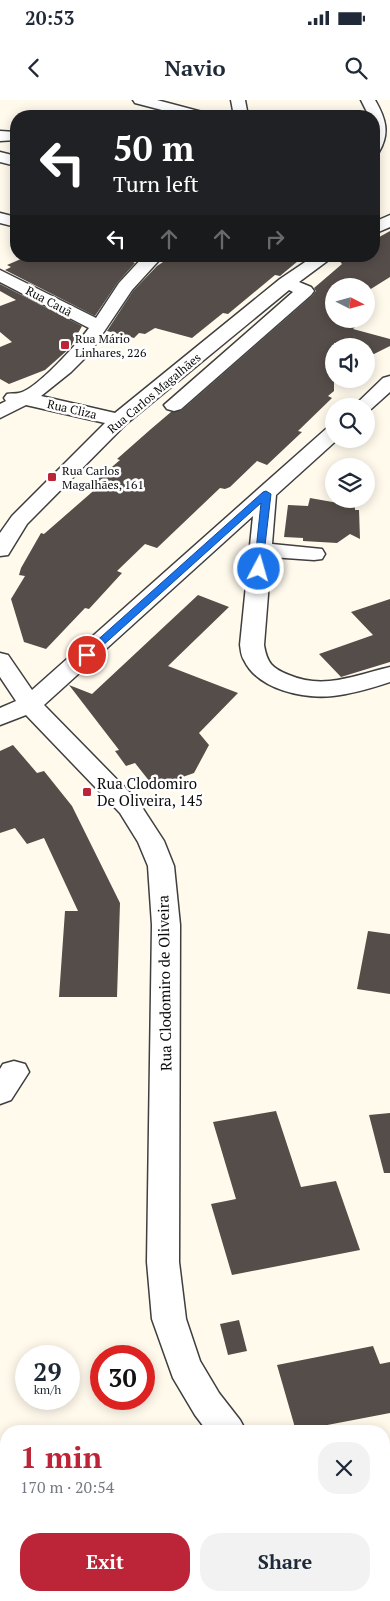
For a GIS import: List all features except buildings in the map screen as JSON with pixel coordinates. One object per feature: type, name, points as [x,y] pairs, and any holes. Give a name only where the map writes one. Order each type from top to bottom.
[{"type":"street","points":[[140,100],[178,110]]},
{"type":"street","points":[[0,412],[25,398],[63,369],[82,350],[145,262]]},
{"type":"street","name":"Rua Carlos Magalhães","points":[[0,550],[19,520],[119,420],[286,283],[317,262]]},
{"type":"street","name":"Rua Cauã","points":[[0,275],[98,326]]},
{"type":"street","points":[[174,405],[305,291],[286,283]]},
{"type":"street","points":[[372,398],[390,382]]},
{"type":"street","name":"Rua Cliza","points":[[0,398],[25,398],[119,420]]},
{"type":"street","points":[[0,717],[30,704],[59,680],[325,440]]},
{"type":"street","points":[[266,494],[252,645],[255,660],[265,673],[285,683],[309,689],[346,688],[390,674]]},
{"type":"street","points":[[261,550],[314,554]]},
{"type":"street","points":[[0,660],[30,704]]},
{"type":"street","name":"Rua Clodomiro de Oliveira","points":[[30,704],[129,807],[151,841],[161,866],[166,925],[163,1262],[169,1318],[185,1367],[224,1425]]},
{"type":"place","name":"Rua Mário Linhares, 226","points":[[65,345]]},
{"type":"place","name":"Rua Carlos Magalhães, 161","points":[[52,477]]},
{"type":"place","name":"Rua Clodomiro De Oliveira, 145","points":[[87,792]]},
{"type":"route","points":[[87,655],[266,494],[259,569]]}]
